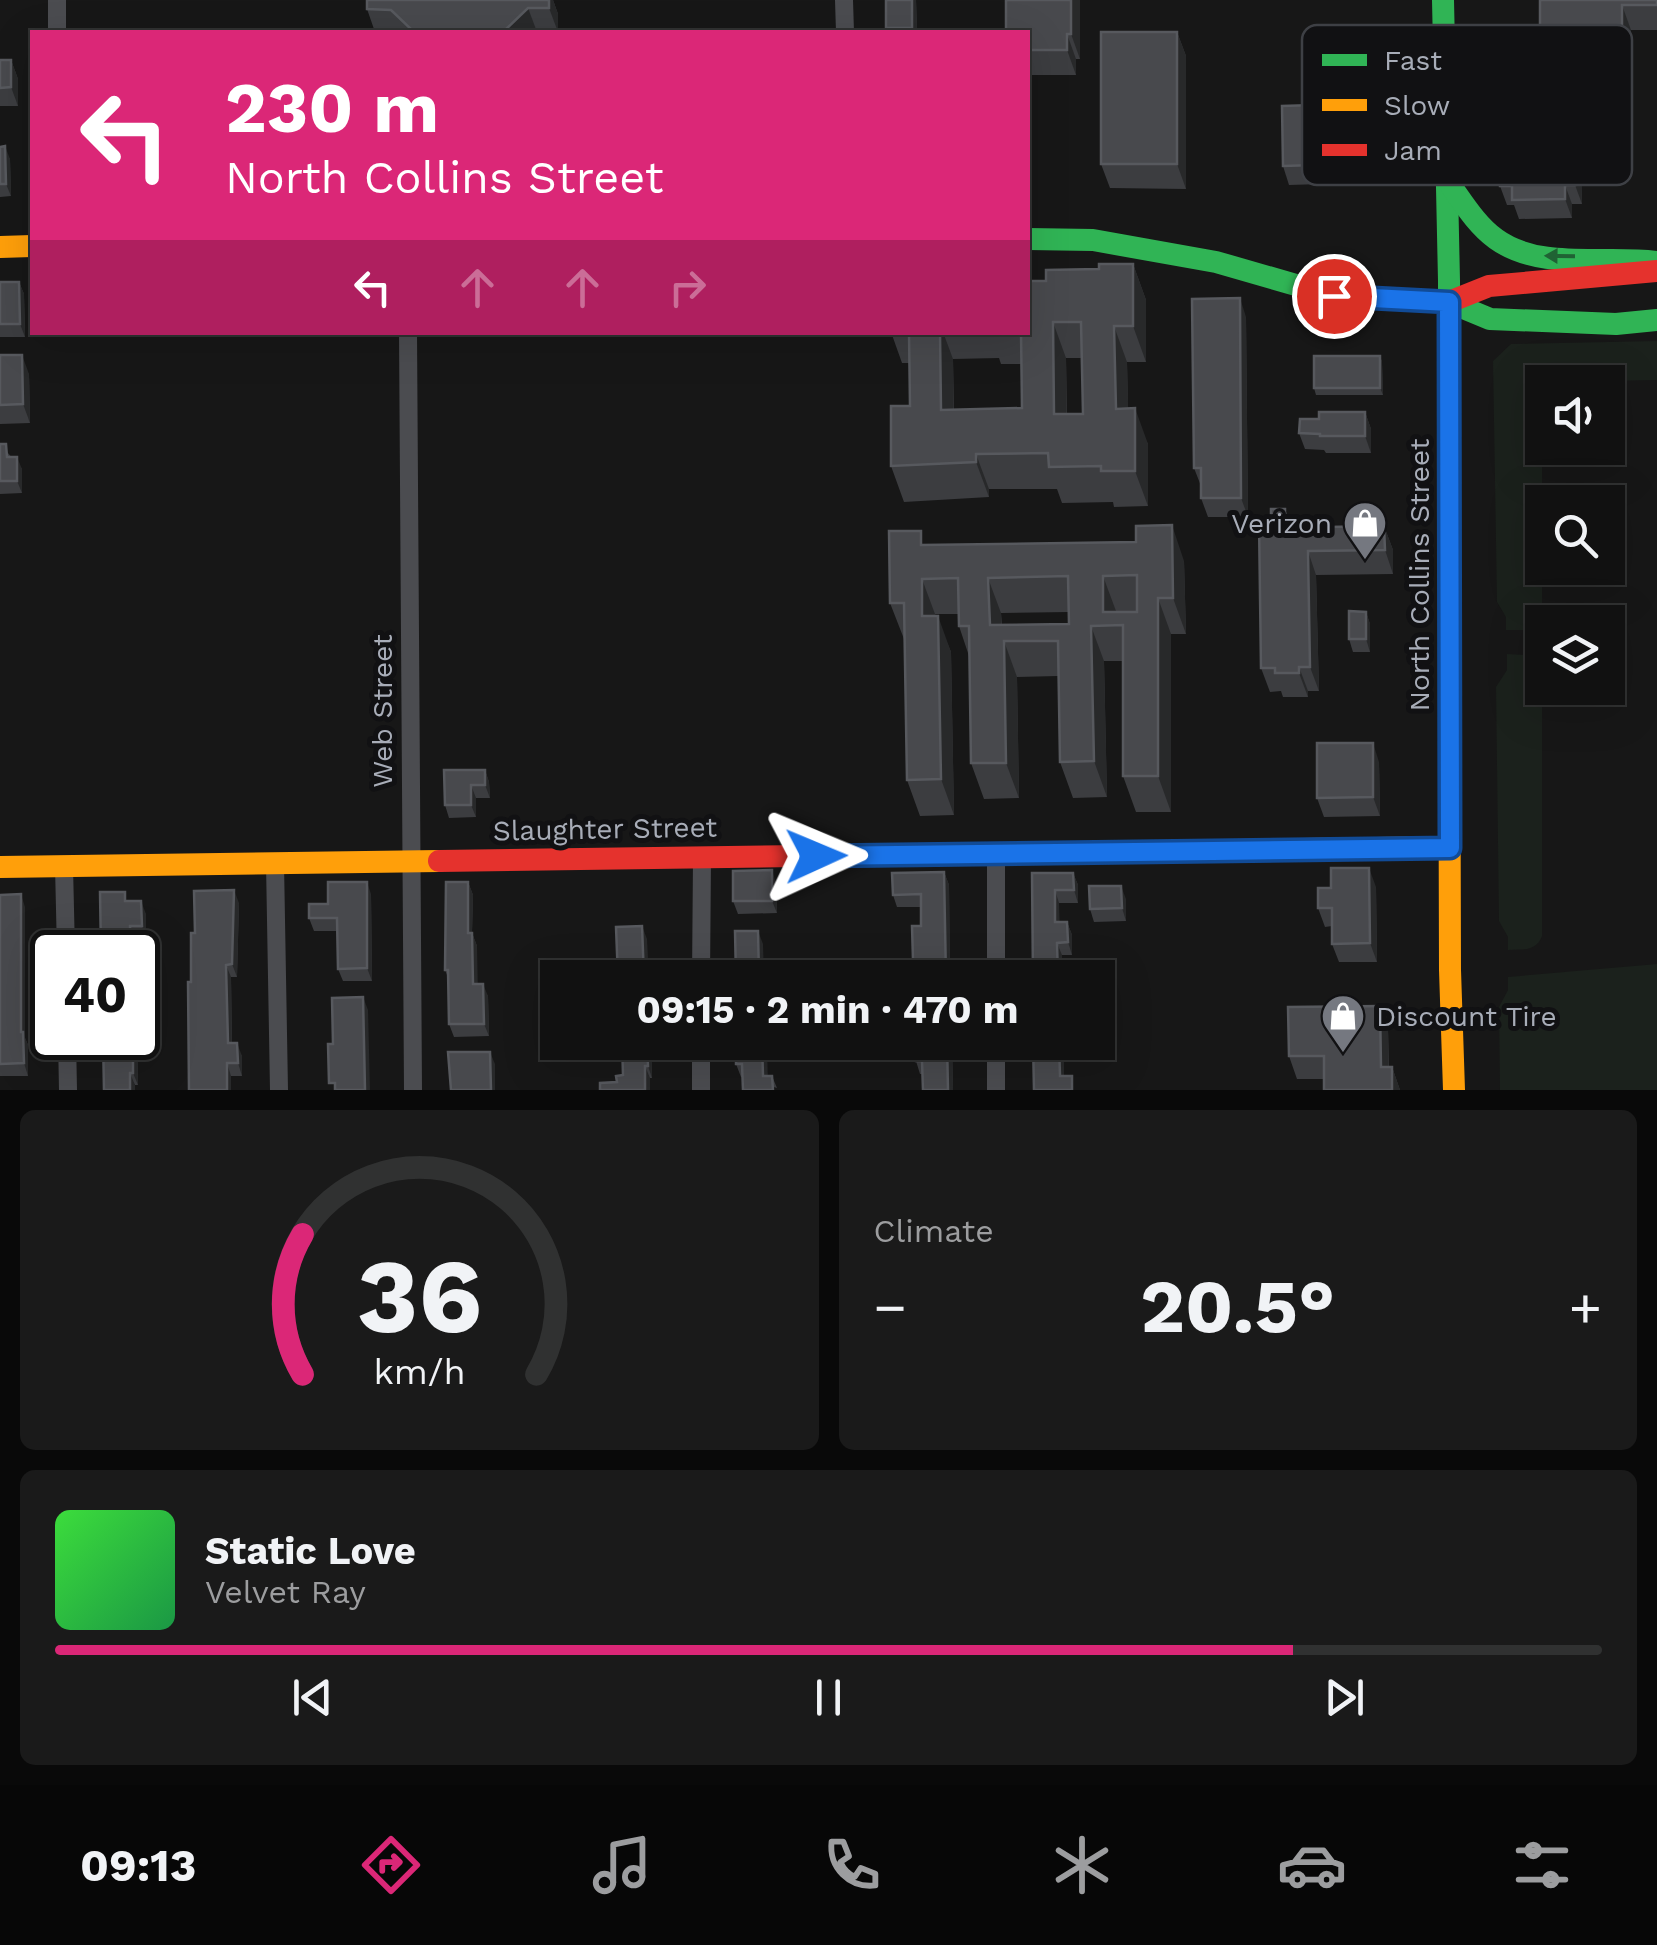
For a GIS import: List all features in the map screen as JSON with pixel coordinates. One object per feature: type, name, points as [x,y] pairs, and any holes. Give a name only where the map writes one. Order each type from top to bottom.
[{"type":"main road","name":"North Collins Street","points":[[1444,0],[1444,25]]},
{"type":"main road","name":"North Collins Street","points":[[1446,185],[1454,1090]]},
{"type":"main road","points":[[1451,185],[1497,240],[1530,256],[1657,262]]},
{"type":"main road","points":[[1030,239],[1093,240],[1216,262],[1334,296],[1449,302],[1490,319],[1616,324],[1657,320]]},
{"type":"main road","points":[[0,247],[30,246]]},
{"type":"main road","points":[[1449,302],[1489,286],[1657,270]]},
{"type":"main road","name":"Slaughter Street","points":[[0,867],[1450,848]]},
{"type":"street","points":[[57,0],[57,30]]},
{"type":"street","points":[[844,0],[845,30]]},
{"type":"street","name":"Web Street","points":[[408,335],[413,1090]]},
{"type":"street","points":[[996,854],[996,960]]},
{"type":"street","points":[[701,960],[702,858]]},
{"type":"street","points":[[276,863],[280,1090]]},
{"type":"street","points":[[64,866],[65,930]]},
{"type":"street","points":[[67,1060],[68,1090]]},
{"type":"street","points":[[701,1060],[701,1090]]},
{"type":"street","points":[[996,1060],[996,1090]]},
{"type":"shaded area","points":[[1657,341],[1657,380],[1625,381],[1625,365],[1525,365],[1525,465],[1542,465],[1542,485],[1525,485],[1525,585],[1542,585],[1542,605],[1525,605],[1525,630],[1506,630],[1506,617],[1497,602],[1493,361],[1511,344]]},
{"type":"shaded area","points":[[1507,654],[1525,655],[1525,705],[1542,705],[1542,936],[1533,947],[1508,950],[1508,937],[1499,921],[1496,687],[1507,670]]},
{"type":"shaded area","points":[[1657,964],[1657,1090],[1500,1090],[1499,1007],[1508,990],[1508,977]]},
{"type":"building","points":[[367,0],[549,0],[549,8],[528,8],[505,30],[412,30],[391,10],[367,9]]},
{"type":"building","points":[[886,0],[912,0],[912,28],[886,28]]},
{"type":"building","points":[[1006,0],[1071,0],[1067,50],[1030,50],[1030,30],[1006,30]]},
{"type":"building","points":[[1540,0],[1657,0],[1657,5],[1622,5],[1622,25],[1540,25]]},
{"type":"building","points":[[1101,32],[1177,32],[1177,164],[1101,164]]},
{"type":"building","points":[[0,60],[11,60],[11,87],[0,88]]},
{"type":"building","points":[[1302,105],[1302,165],[1283,166],[1282,106]]},
{"type":"building","points":[[5,146],[6,184],[0,184],[0,147]]},
{"type":"building","points":[[1565,185],[1565,199],[1512,200],[1512,186],[1500,186]]},
{"type":"building","points":[[1133,264],[1133,326],[1114,326],[1116,409],[1135,408],[1135,471],[1101,471],[1101,466],[1049,467],[1048,453],[976,454],[976,462],[891,466],[891,406],[910,406],[909,335],[940,335],[941,410],[1022,408],[1021,335],[1030,335],[1030,281],[1046,281],[1046,270]],"holes":[[[1053,322],[1081,322],[1083,414],[1054,414]]]},
{"type":"building","points":[[0,282],[19,282],[20,324],[0,324]]},
{"type":"building","points":[[1240,298],[1241,498],[1201,498],[1201,468],[1194,468],[1192,299]]},
{"type":"building","points":[[0,355],[22,355],[23,404],[0,405]]},
{"type":"building","points":[[1314,356],[1380,356],[1380,388],[1314,388]]},
{"type":"building","points":[[1319,412],[1365,412],[1365,436],[1299,433],[1300,419],[1319,419]]},
{"type":"building","points":[[0,444],[6,444],[7,457],[17,457],[17,481],[0,481]]},
{"type":"building","points":[[1271,509],[1285,509],[1290,536],[1327,535],[1327,527],[1384,526],[1385,550],[1308,551],[1310,667],[1299,667],[1299,673],[1275,673],[1275,668],[1261,668],[1259,521],[1271,520]]},
{"type":"building","points":[[1172,525],[1173,598],[1158,598],[1158,776],[1123,776],[1123,625],[1091,626],[1094,761],[1060,762],[1058,641],[1004,641],[1006,763],[971,763],[969,626],[959,626],[958,578],[922,579],[922,616],[938,616],[941,779],[907,780],[904,603],[890,603],[889,531],[921,531],[921,545],[1136,542],[1136,526]],"holes":[[[1137,575],[1137,612],[1103,612],[1103,576]],[[1068,576],[1069,624],[990,625],[988,578]]]},
{"type":"building","points":[[1349,611],[1366,612],[1366,639],[1349,639]]},
{"type":"building","points":[[1317,743],[1373,743],[1373,797],[1317,798]]},
{"type":"building","points":[[444,770],[485,770],[485,785],[471,785],[471,805],[445,805]]},
{"type":"building","points":[[1331,868],[1369,868],[1370,943],[1332,944],[1332,908],[1318,908],[1318,888],[1331,888]]},
{"type":"building","points":[[772,870],[772,901],[733,901],[733,871]]},
{"type":"building","points":[[944,872],[946,960],[913,960],[912,926],[921,926],[921,894],[893,895],[892,873]]},
{"type":"building","points":[[1032,873],[1073,873],[1074,890],[1055,890],[1055,922],[1067,922],[1068,942],[1057,943],[1057,960],[1033,960]]},
{"type":"building","points":[[328,882],[367,882],[367,968],[338,969],[337,918],[309,918],[309,904],[328,904]]},
{"type":"building","points":[[446,882],[468,882],[473,984],[483,984],[484,1024],[449,1024]]},
{"type":"building","points":[[1089,886],[1121,886],[1122,908],[1090,909]]},
{"type":"building","points":[[234,890],[232,964],[226,965],[228,1043],[237,1043],[238,1063],[227,1063],[227,1090],[189,1090],[188,982],[191,933],[195,933],[194,891]]},
{"type":"building","points":[[100,892],[125,892],[125,901],[141,901],[142,926],[101,930]]},
{"type":"building","points":[[21,894],[24,1063],[0,1064],[0,895]]},
{"type":"building","points":[[642,926],[643,960],[617,960],[616,927]]},
{"type":"building","points":[[735,931],[758,931],[759,960],[736,960]]},
{"type":"building","points":[[363,997],[365,1090],[335,1090],[335,1083],[329,1083],[332,998]]},
{"type":"building","points":[[1380,1006],[1381,1067],[1392,1067],[1392,1090],[1324,1090],[1324,1056],[1289,1056],[1288,1007]]},
{"type":"building","points":[[448,1052],[490,1052],[491,1090],[451,1090]]},
{"type":"building","points":[[103,1060],[133,1060],[130,1090],[104,1090]]},
{"type":"building","points":[[623,1060],[648,1060],[645,1090],[600,1090],[600,1083],[617,1082],[616,1076],[623,1075]]},
{"type":"building","points":[[736,1060],[763,1060],[763,1076],[772,1076],[773,1090],[743,1090],[742,1064],[736,1064]]},
{"type":"building","points":[[947,1060],[948,1090],[923,1090],[922,1061],[916,1061]]},
{"type":"building","points":[[1033,1060],[1060,1060],[1060,1076],[1072,1076],[1072,1090],[1034,1090]]},
{"type":"traffic: fast","points":[[1443,0],[1444,25]]},
{"type":"traffic: fast","points":[[1447,185],[1449,594]]},
{"type":"traffic: fast","points":[[1450,185],[1481,226],[1513,249],[1574,260],[1657,262]]},
{"type":"traffic: fast","points":[[1030,239],[1093,240],[1216,262],[1334,296],[1449,302],[1490,319],[1616,324],[1657,320]]},
{"type":"traffic: slow","points":[[0,247],[30,246]]},
{"type":"traffic: slow","points":[[1449,594],[1454,1090]]},
{"type":"traffic: slow","points":[[1305,849],[1450,847]]},
{"type":"traffic: slow","points":[[0,867],[439,861]]},
{"type":"traffic: jam","points":[[1449,302],[1489,286],[1657,271]]},
{"type":"traffic: jam","points":[[439,861],[1305,849]]},
{"type":"place","name":"Verizon","points":[[1365,561]]},
{"type":"place","name":"Discount Tire","points":[[1343,1054]]},
{"type":"route","points":[[816,856],[1450,848],[1449,302],[1334,296]]}]
